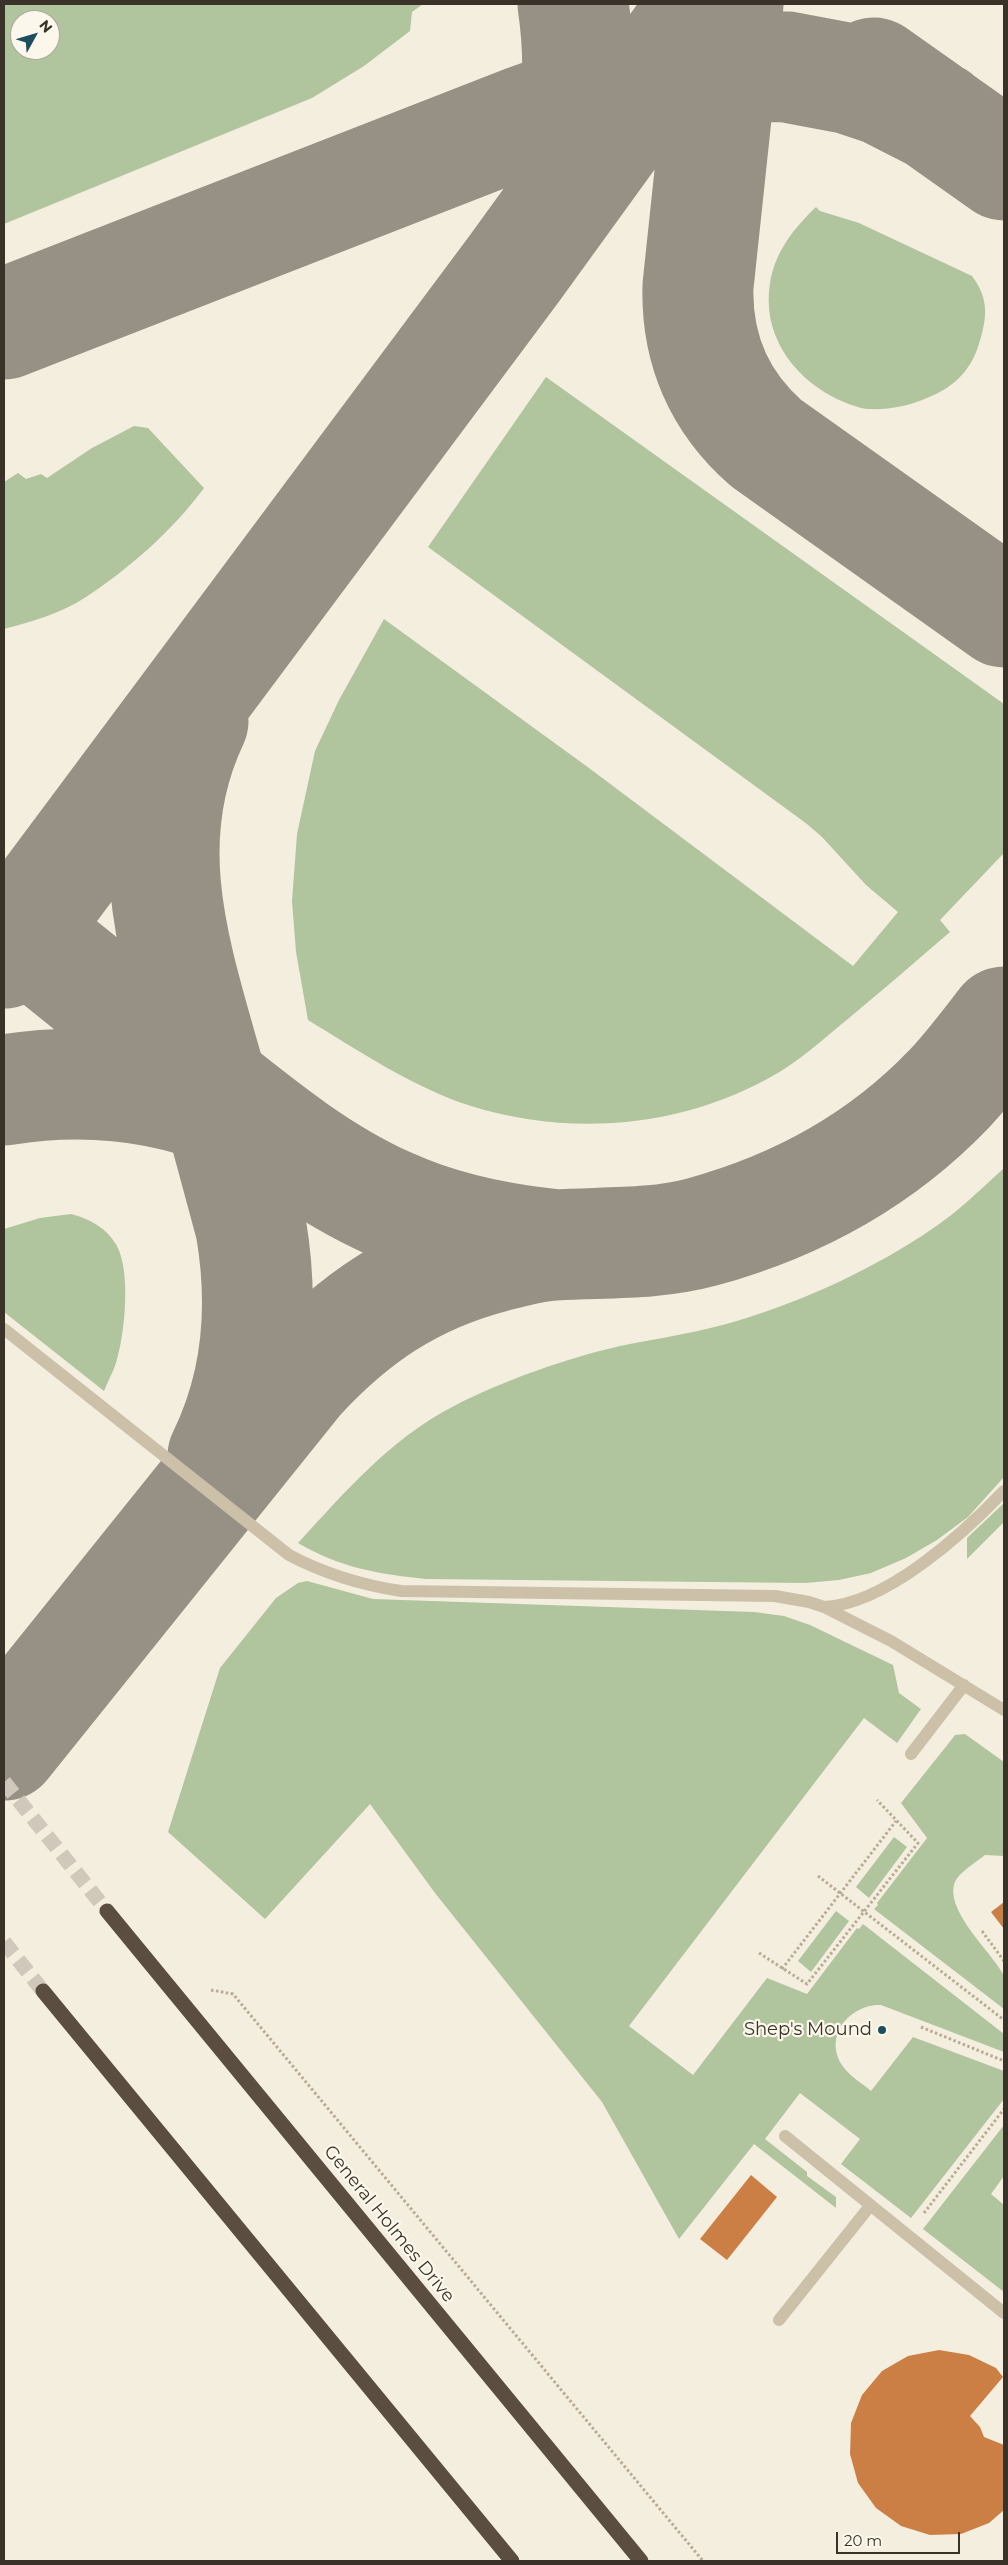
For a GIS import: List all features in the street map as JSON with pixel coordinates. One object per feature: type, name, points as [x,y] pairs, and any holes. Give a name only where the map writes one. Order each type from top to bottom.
[{"type":"highway","name":"General Holmes Drive","points":[[107,1912],[641,2561]]},
{"type":"highway","points":[[43,1991],[512,2561]]},
{"type":"lane","points":[[4,1329],[289,1555],[315,1569],[367,1586],[400,1590],[775,1596],[809,1602],[824,1607],[891,1641],[1004,1710]]},
{"type":"lane","points":[[824,1607],[851,1603],[893,1582],[959,1534],[1004,1491]]},
{"type":"lane","points":[[911,1754],[964,1685]]},
{"type":"lane","points":[[785,2136],[1004,2313]]},
{"type":"lane","points":[[779,2320],[870,2206]]},
{"type":"path","points":[[759,1953],[807,1984],[918,1843],[877,1800]]},
{"type":"path","points":[[782,1969],[896,1821]]},
{"type":"path","points":[[818,1876],[1004,2020]]},
{"type":"path","points":[[982,1931],[1004,1961]]},
{"type":"path","points":[[221,1992],[233,1994],[703,2561]]},
{"type":"path","points":[[921,2028],[1004,2061]]},
{"type":"path","points":[[907,2236],[1004,2109]]},
{"type":"green space","points":[[4,4],[423,4],[412,12],[410,31],[364,66],[312,98],[4,224]]},
{"type":"green space","points":[[816,207],[820,211],[859,223],[972,276],[982,293],[985,319],[978,347],[970,365],[952,384],[920,401],[898,407],[868,409],[833,397],[818,388],[792,364],[782,350],[770,318],[770,283],[776,261],[787,241],[800,223]]},
{"type":"green space","points":[[546,377],[1004,704],[1004,853],[940,920],[950,932],[824,1039],[781,1071],[745,1090],[708,1105],[630,1122],[590,1124],[550,1122],[510,1116],[471,1106],[408,1079],[308,1020],[296,952],[292,901],[297,834],[315,751],[339,700],[384,619],[589,768],[853,966],[898,912],[866,885],[822,837],[807,824],[428,547]]},
{"type":"green space","points":[[134,426],[148,428],[204,488],[165,533],[119,574],[102,586],[77,603],[57,612],[4,629],[4,482],[18,473],[26,479],[41,474],[47,478],[92,448]]},
{"type":"green space","points":[[1004,1168],[1004,1477],[968,1517],[937,1540],[906,1558],[871,1573],[839,1580],[805,1583],[426,1579],[392,1575],[345,1564],[314,1552],[298,1543],[351,1486],[389,1450],[431,1419],[454,1406],[514,1379],[557,1364],[620,1346],[725,1324],[765,1312],[815,1293],[863,1270],[910,1244],[960,1208]]},
{"type":"green space","points":[[71,1214],[91,1222],[108,1234],[117,1246],[124,1272],[125,1304],[122,1336],[116,1363],[104,1391],[4,1312],[4,1229],[40,1218]]},
{"type":"green space","points":[[1004,1503],[1004,1522],[967,1559],[967,1538]]},
{"type":"green space","points":[[307,1581],[373,1599],[754,1612],[784,1616],[810,1625],[893,1665],[899,1693],[921,1709],[897,1743],[864,1718],[629,2026],[693,2075],[767,1978],[807,1994],[857,1928],[859,1929],[863,1924],[1004,2034],[1004,2052],[881,2005],[870,2006],[860,2010],[843,2023],[836,2043],[837,2054],[845,2069],[871,2091],[913,2037],[1004,2071],[1004,2099],[911,2218],[841,2164],[860,2139],[800,2093],[765,2139],[807,2172],[807,2176],[836,2197],[836,2208],[754,2144],[679,2239],[602,2102],[435,1893],[370,1804],[265,1919],[168,1832],[220,1668],[276,1598],[298,1583]]},
{"type":"green space","points":[[965,1734],[1004,1762],[1004,1856],[985,1855],[958,1877],[953,1888],[960,1914],[1003,1974],[1005,1986],[1004,2009],[874,1909],[927,1838],[901,1803],[955,1735]]},
{"type":"green space","points":[[894,1837],[907,1847],[869,1898],[856,1887]]},
{"type":"green space","points":[[836,1911],[849,1921],[811,1972],[798,1961]]},
{"type":"green space","points":[[1004,2125],[1004,2176],[991,2194],[1004,2205],[1004,2292],[923,2229]]},
{"type":"building","points":[[1004,1902],[1004,1929],[991,1912]]},
{"type":"building","points":[[751,2175],[777,2197],[727,2260],[700,2239]]},
{"type":"building","points":[[939,2350],[969,2355],[996,2368],[1003,2377],[970,2416],[980,2427],[984,2437],[1004,2445],[1004,2510],[989,2523],[961,2534],[930,2535],[901,2526],[876,2508],[858,2483],[850,2454],[851,2423],[862,2395],[882,2371],[908,2356]]},
{"type":"taxiway","points":[[560,172],[572,132],[577,89],[578,67],[573,4]]},
{"type":"taxiway","points":[[4,953],[514,269],[706,4]]},
{"type":"taxiway","points":[[728,4],[698,286],[698,309],[701,331],[706,353],[714,373],[723,392],[735,410],[766,443],[1004,612]]},
{"type":"taxiway","points":[[4,324],[527,120],[656,74],[726,65],[787,67],[851,79],[884,90],[937,117]]},
{"type":"taxiway","points":[[874,73],[1004,165]]},
{"type":"taxiway","points":[[193,721],[176,764],[167,807],[164,849],[166,891],[181,975],[251,1228],[257,1286],[257,1315],[251,1373],[235,1429],[223,1456]]},
{"type":"taxiway","points":[[4,918],[260,1123],[309,1159],[335,1175],[388,1203],[426,1218],[466,1230],[548,1244]]},
{"type":"taxiway","points":[[4,1745],[298,1379],[319,1357],[363,1319],[411,1289],[437,1276],[494,1257],[547,1246],[647,1241],[684,1236],[737,1221],[771,1209],[804,1194],[866,1159],[923,1114],[949,1089],[1004,1022]]},
{"type":"taxiway","points":[[4,1090],[63,1084],[121,1086],[178,1096],[234,1115]]},
{"type":"tunnel","points":[[4,1782],[107,1911]]},
{"type":"tunnel","points":[[4,1942],[43,1991]]},
{"type":"place","name":"Shep's Mound","points":[[882,2030]]}]
